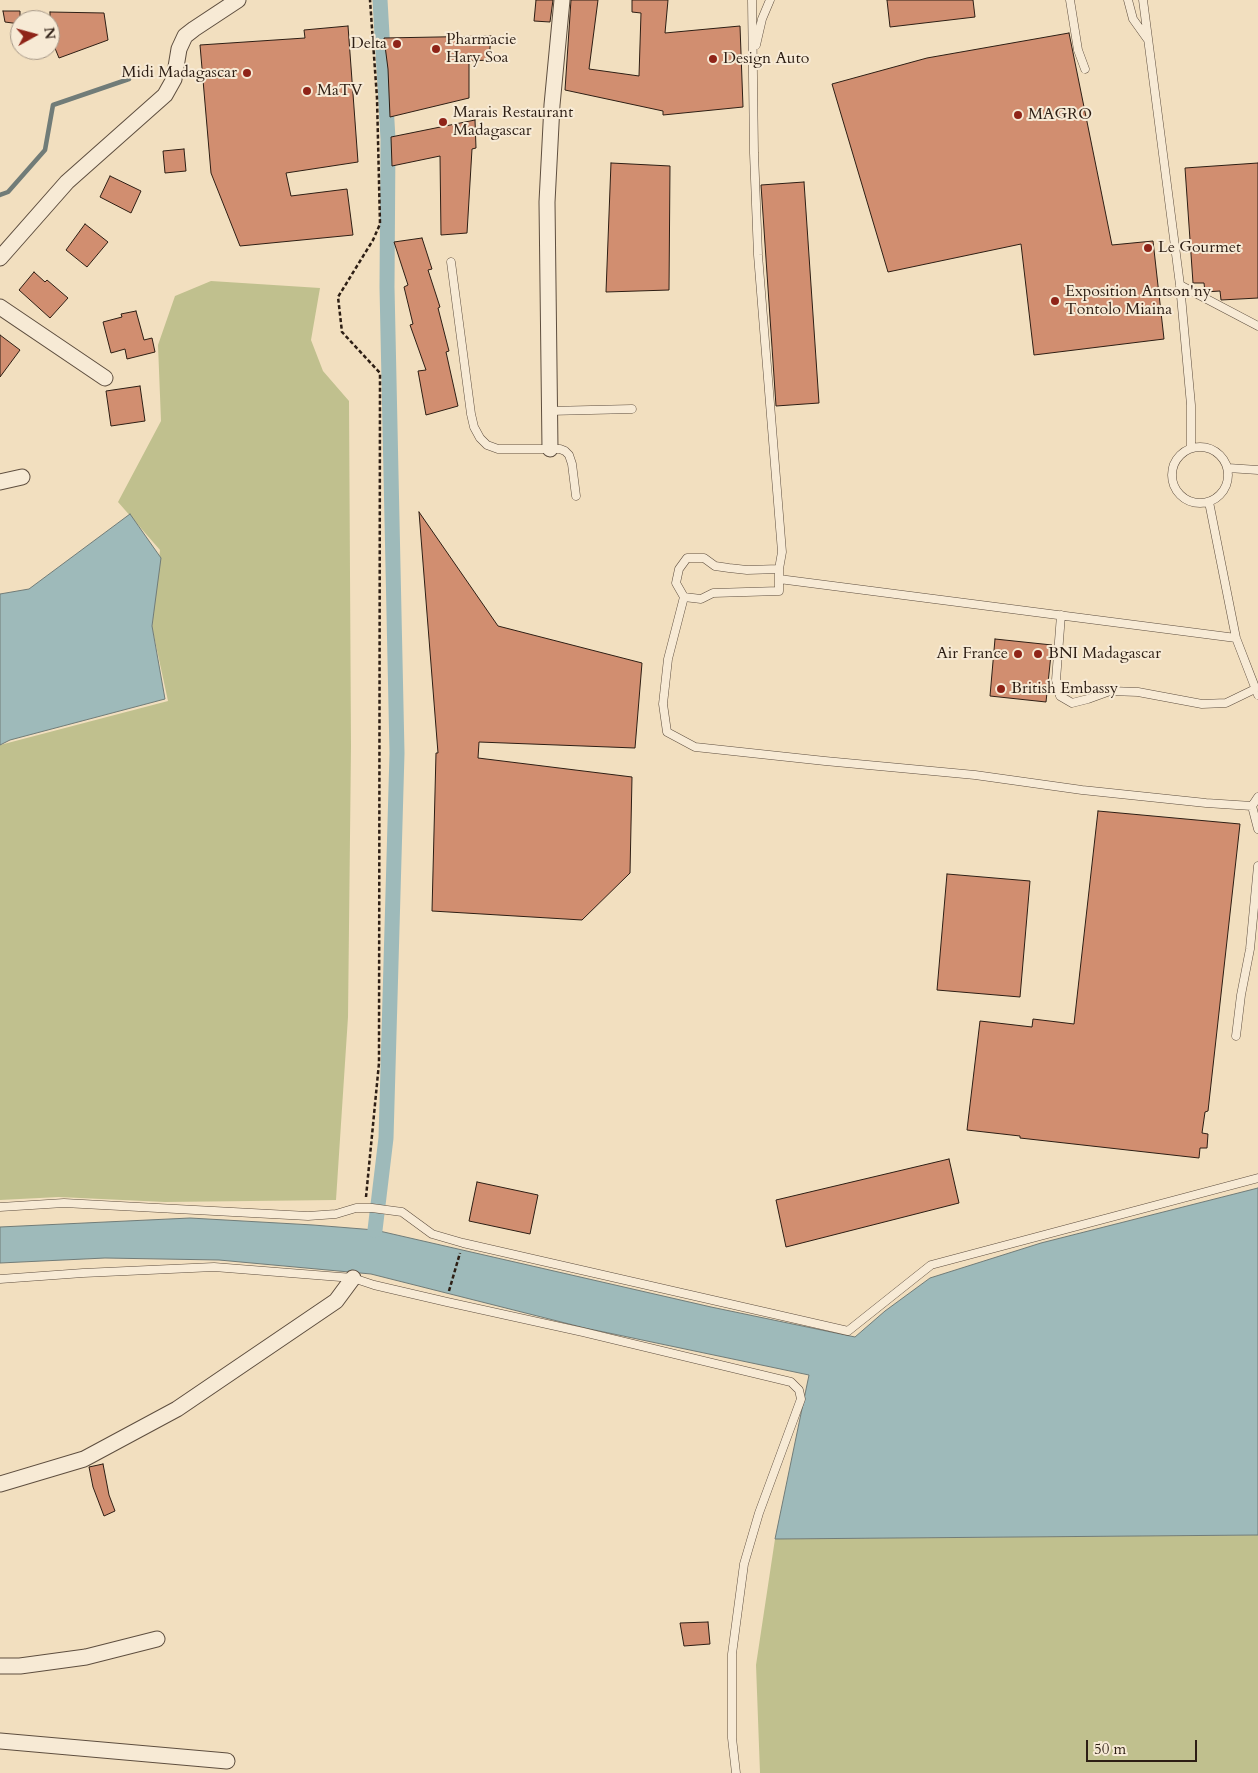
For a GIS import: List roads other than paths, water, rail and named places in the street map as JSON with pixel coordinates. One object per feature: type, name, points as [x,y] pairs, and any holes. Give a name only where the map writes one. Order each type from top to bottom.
[{"type":"street","points":[[0,258],[67,182],[165,95],[174,79],[179,49],[185,36],[238,0]]},
{"type":"street","points":[[550,449],[547,202],[552,105],[562,0]]},
{"type":"street","points":[[0,307],[105,378]]},
{"type":"street","points":[[0,482],[22,477]]},
{"type":"street","points":[[0,1484],[84,1458],[177,1409],[336,1301],[353,1278]]},
{"type":"street","points":[[0,1666],[20,1666],[86,1657],[157,1639]]},
{"type":"street","points":[[0,1740],[227,1762]]},
{"type":"lane","points":[[684,597],[701,599],[713,593],[779,592],[779,569],[782,552],[758,255],[754,153],[752,0]]},
{"type":"lane","points":[[754,52],[762,19],[770,0]]},
{"type":"lane","points":[[1070,0],[1078,50],[1085,69]]},
{"type":"lane","points":[[1128,0],[1133,19],[1149,42]]},
{"type":"lane","points":[[1143,0],[1180,285],[1191,405],[1191,448]]},
{"type":"lane","points":[[450,262],[471,414],[477,433],[487,445],[498,449],[560,449],[569,455],[576,496]]},
{"type":"lane","points":[[1180,285],[1258,326]]},
{"type":"lane","points":[[549,411],[632,409]]},
{"type":"lane","points":[[1202,447],[1214,450],[1223,458],[1228,468],[1227,485],[1216,498],[1209,502],[1201,503],[1186,499],[1175,488],[1172,472],[1174,464],[1184,452],[1191,448],[1202,447]]},
{"type":"lane","points":[[1228,468],[1258,470]]},
{"type":"lane","points":[[1061,615],[1056,680],[1060,696],[1072,703],[1110,691],[1138,692],[1202,704],[1226,704],[1257,692],[1236,638],[1209,502]]},
{"type":"lane","points":[[779,569],[747,570],[715,566],[704,558],[688,558],[679,569],[676,583],[684,597],[668,659],[663,704],[667,732],[695,747],[975,775],[1082,790],[1252,806]]},
{"type":"lane","points":[[779,579],[1236,638]]},
{"type":"lane","points":[[1258,797],[1252,806],[1258,829]]},
{"type":"lane","points":[[1236,1036],[1241,995],[1250,950],[1258,866]]},
{"type":"lane","points":[[0,1207],[64,1204],[308,1216],[336,1214],[356,1208],[402,1212],[432,1234],[463,1243],[848,1330],[931,1265],[1258,1178]]},
{"type":"lane","points":[[0,1279],[214,1267],[353,1278],[374,1285],[583,1332],[791,1382],[799,1390],[801,1400],[759,1513],[744,1564],[732,1654],[732,1738],[736,1773]]},
{"type":"water","points":[[130,514],[161,558],[152,626],[165,699],[10,740],[0,745],[0,594],[29,589]]},
{"type":"water","points":[[1258,1188],[1258,1535],[775,1539],[809,1375],[585,1328],[371,1274],[219,1260],[105,1258],[0,1263],[0,1227],[190,1218],[375,1230],[711,1307],[855,1337],[885,1311],[930,1278],[1041,1243]]},
{"type":"waterway","points":[[375,1230],[386,1138],[397,753],[387,287],[388,139],[380,0]]},
{"type":"waterway","points":[[0,195],[8,192],[45,150],[53,105],[129,79]]},
{"type":"place","name":"Delta","points":[[397,44]]},
{"type":"place","name":"Pharmacie Hary Soa","points":[[436,49]]},
{"type":"place","name":"Design Auto","points":[[713,59]]},
{"type":"place","name":"Midi Madagascar","points":[[247,73]]},
{"type":"place","name":"MaTV","points":[[307,91]]},
{"type":"place","name":"MAGRO","points":[[1018,115]]},
{"type":"place","name":"Marais Restaurant Madagascar","points":[[443,122]]},
{"type":"place","name":"Le Gourmet","points":[[1148,248]]},
{"type":"place","name":"Exposition Antson'ny Tontolo Miaina","points":[[1055,301]]},
{"type":"place","name":"Air France","points":[[1018,654]]},
{"type":"place","name":"BNI Madagascar","points":[[1038,654]]},
{"type":"place","name":"British Embassy","points":[[1001,689]]}]
